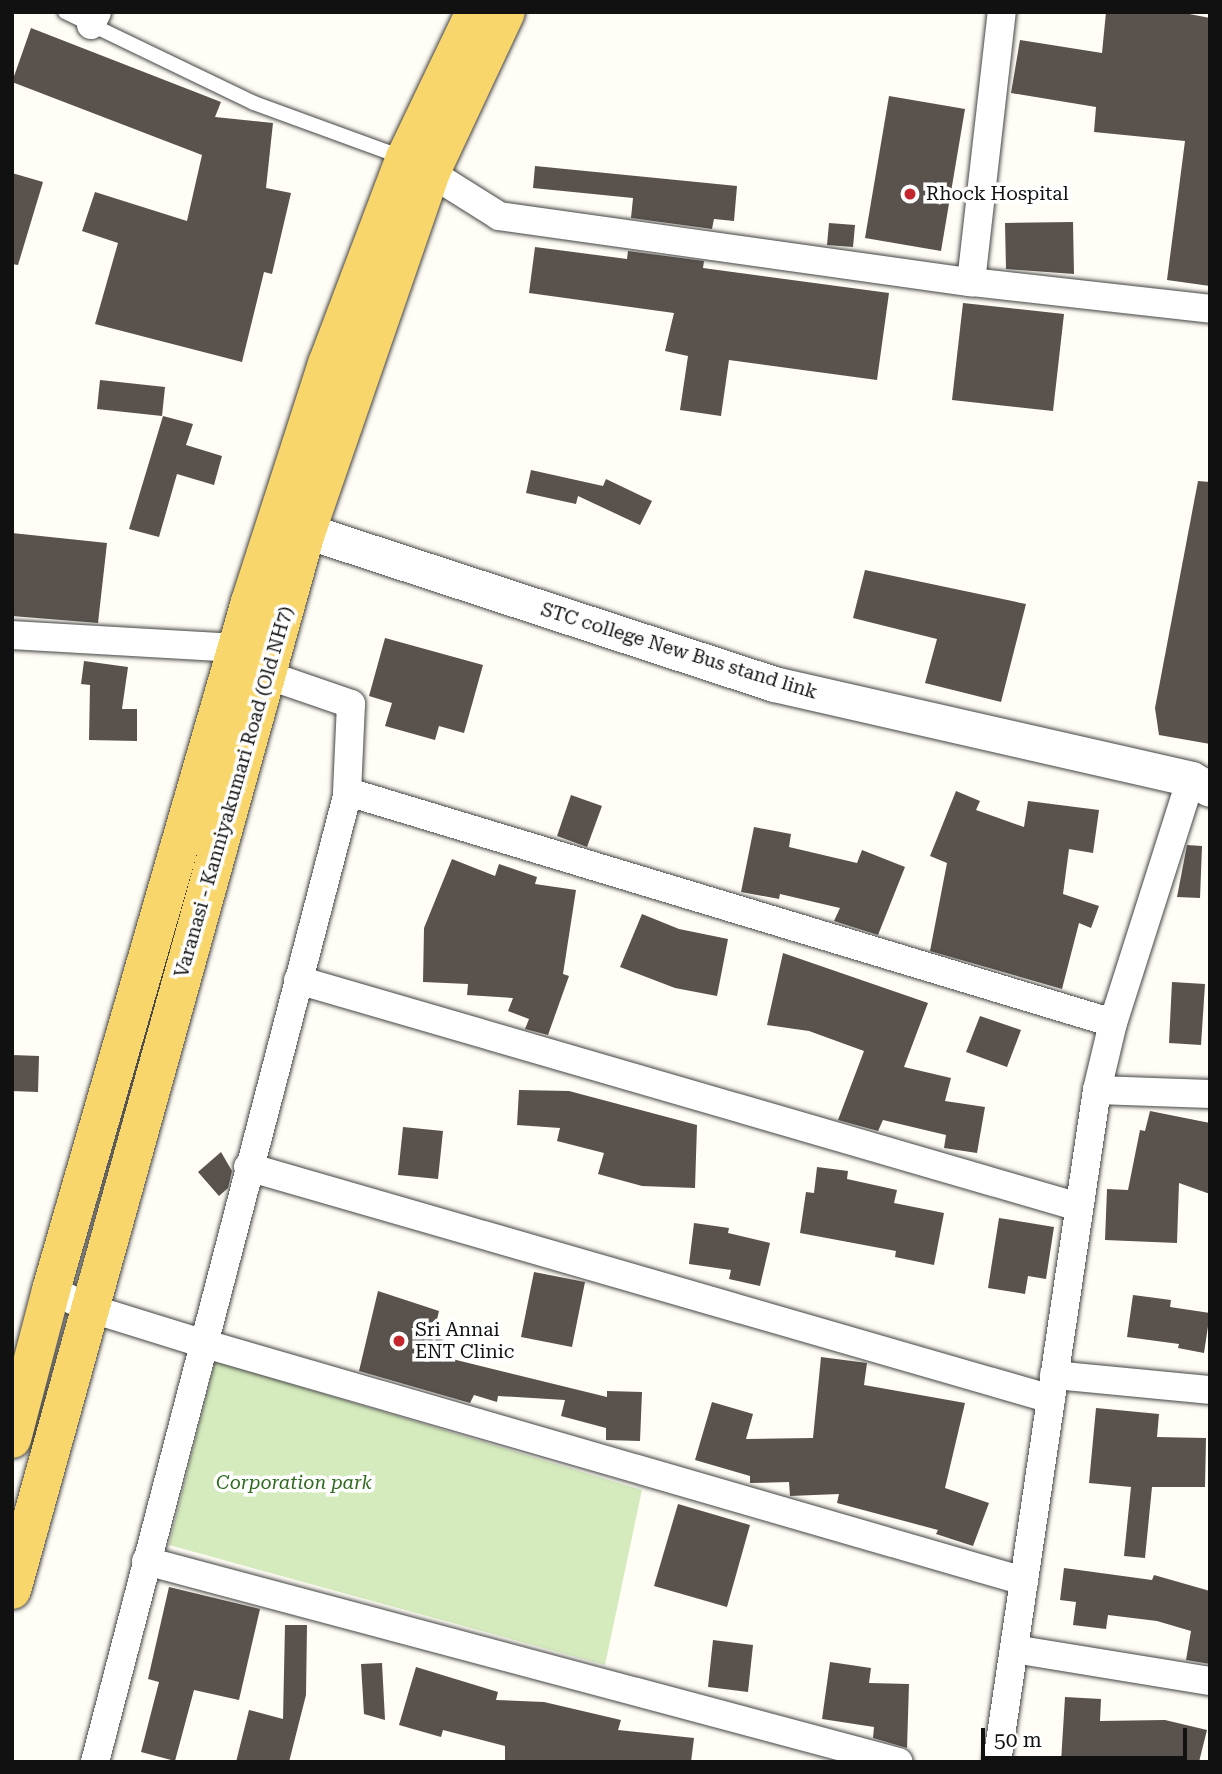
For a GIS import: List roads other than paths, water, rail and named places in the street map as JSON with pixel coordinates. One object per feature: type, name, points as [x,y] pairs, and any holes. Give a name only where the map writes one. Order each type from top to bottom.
[{"type":"main road","name":"Varanasi - Kanniyakumari Road (Old NH7)","points":[[12,1590],[267,675],[291,527],[327,364],[418,164],[475,12]]},
{"type":"main road","name":"Varanasi - Kanniyakumari Road (Old NH7)","points":[[418,164],[506,12]]},
{"type":"main road","name":"Varanasi - Kanniyakumari Road (Old NH7)","points":[[12,1439],[51,1290],[236,648],[291,527]]},
{"type":"street","points":[[971,282],[1002,12]]},
{"type":"street","points":[[418,164],[499,216],[971,282],[1210,309]]},
{"type":"street","name":"STC college New Bus stand link","points":[[291,527],[774,684],[1204,783]]},
{"type":"street","points":[[12,635],[236,648]]},
{"type":"street","points":[[95,1762],[347,793],[351,704],[267,675]]},
{"type":"street","points":[[997,1762],[1097,1090],[1113,1023],[1204,783]]},
{"type":"street","points":[[347,793],[1113,1023]]},
{"type":"street","points":[[298,980],[1080,1207]]},
{"type":"street","points":[[1097,1090],[1210,1094]]},
{"type":"street","points":[[248,1167],[1053,1387],[1210,1390]]},
{"type":"street","points":[[51,1290],[92,1309],[202,1343],[1024,1581]]},
{"type":"street","points":[[146,1562],[899,1762]]},
{"type":"street","points":[[1014,1649],[1210,1681]]},
{"type":"lane","points":[[65,12],[94,19],[279,113],[418,164]]},
{"type":"place","name":"Rhock Hospital","points":[[910,194]]},
{"type":"place","name":"Sri Annai ENT Clinic","points":[[399,1341]]},
{"type":"park label","name":"Corporation park","points":[[294,1483]]}]
